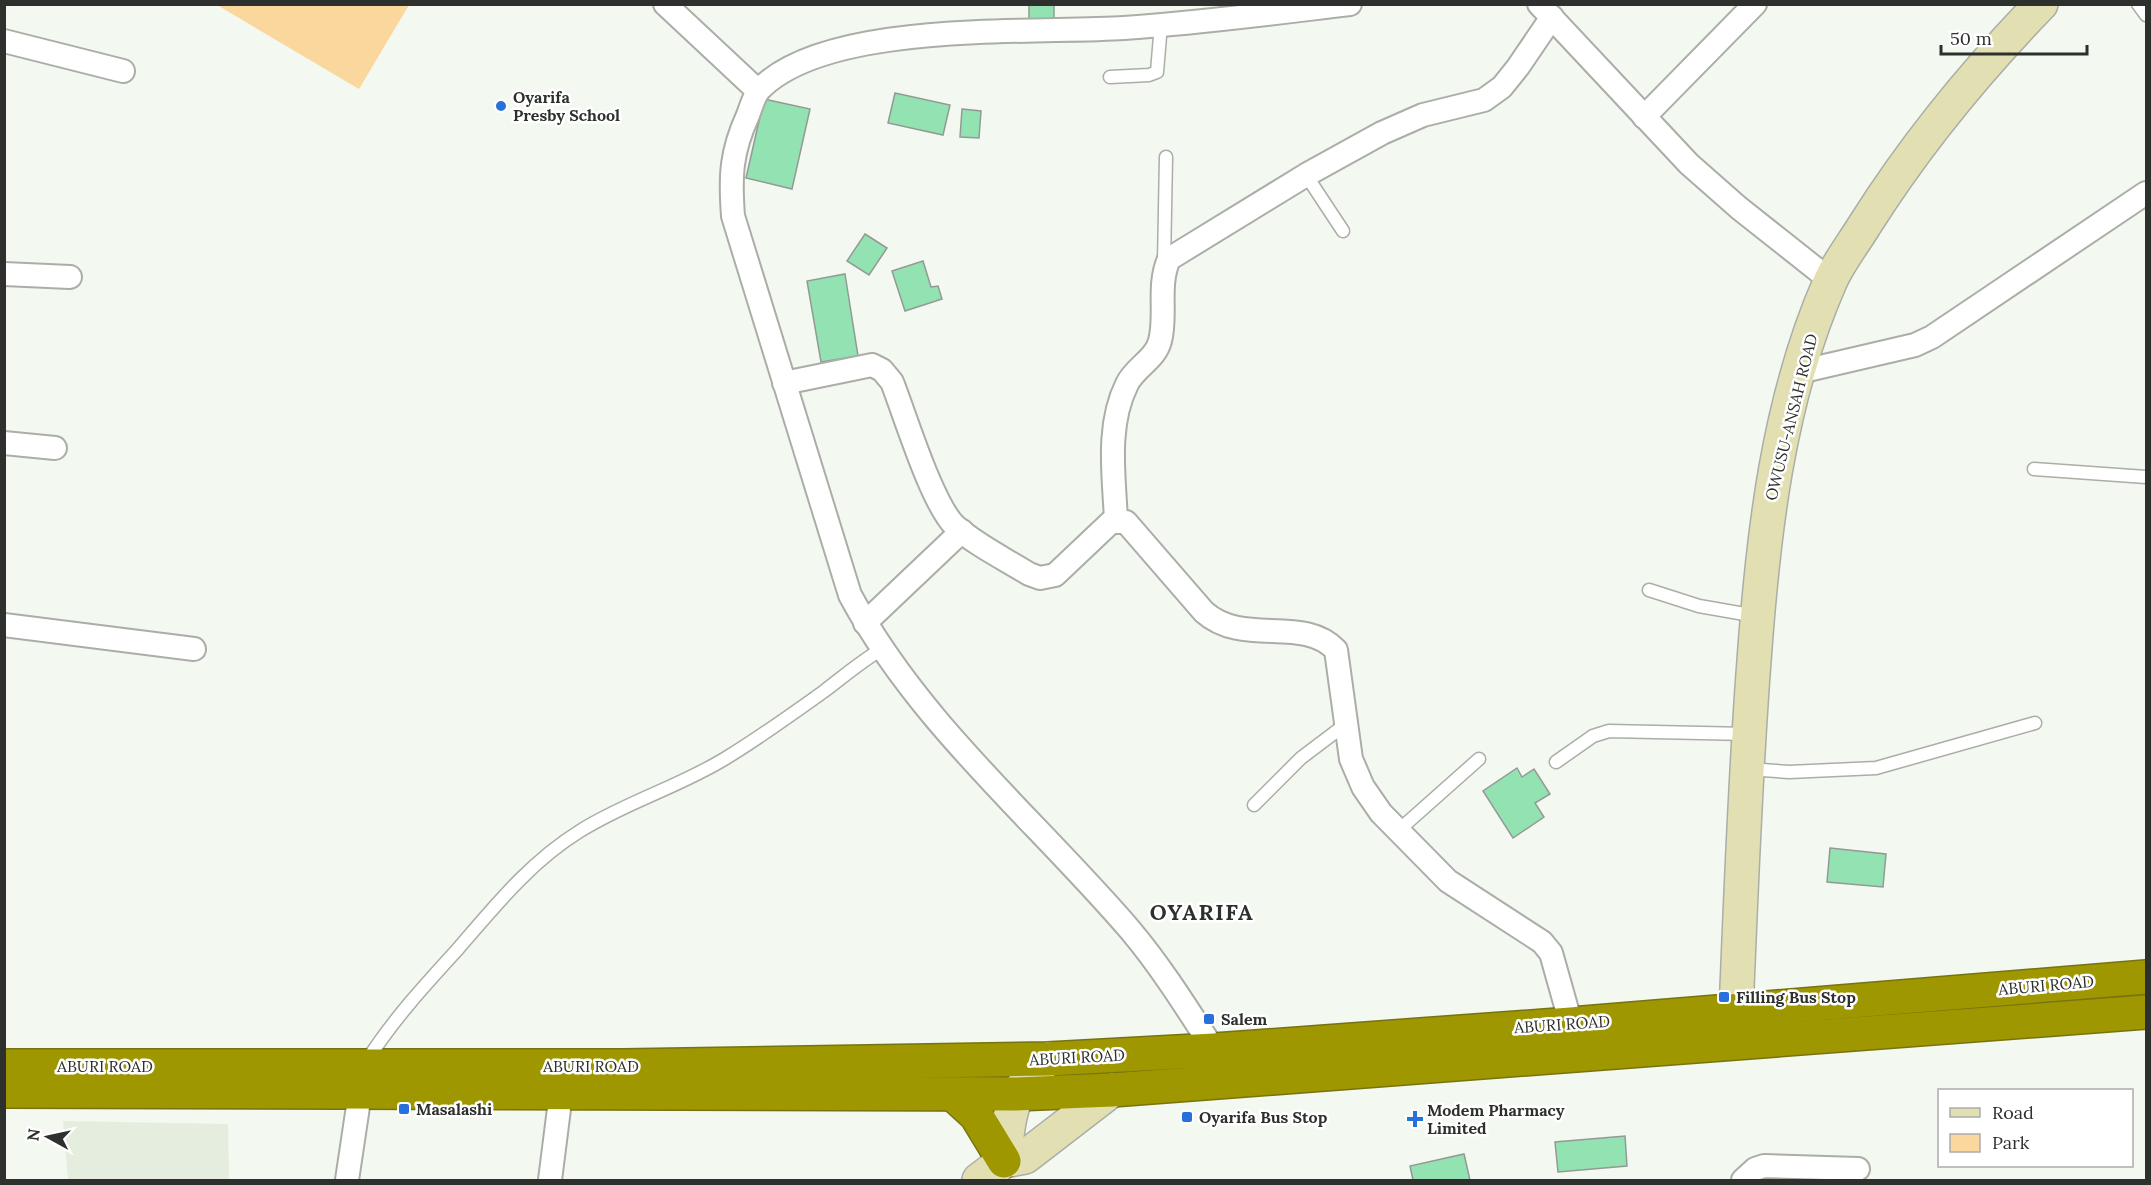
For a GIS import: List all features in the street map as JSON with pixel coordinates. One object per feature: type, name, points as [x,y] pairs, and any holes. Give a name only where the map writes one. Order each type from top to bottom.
[{"type":"highway","name":"ABURI ROAD","points":[[4,1091],[362,1079],[623,1066],[1048,1059],[1214,1050],[1571,1024],[2146,977]]},
{"type":"highway","name":"ABURI ROAD","points":[[4,1066],[362,1079],[561,1093],[1016,1094],[1112,1090],[2146,1012]]},
{"type":"highway","points":[[953,1094],[1019,1158]]},
{"type":"street","points":[[665,4],[698,38],[758,91]]},
{"type":"street","points":[[1214,1050],[1132,932],[941,728],[882,650],[865,623],[850,595],[733,216],[730,179],[736,142],[758,91],[791,67],[844,48],[935,33],[1161,24],[1350,4]]},
{"type":"street","points":[[1644,117],[1755,4]]},
{"type":"street","name":"OWUSU-ANSAH ROAD","points":[[1736,1011],[1748,734],[1762,552],[1775,470],[1799,372],[1830,280],[1874,210],[1924,139],[1979,68],[2041,4]]},
{"type":"street","points":[[1116,520],[1113,439],[1117,413],[1127,382],[1156,353],[1161,338],[1164,270],[1169,260],[1178,252],[1306,175],[1382,133],[1413,120],[1484,100],[1512,73],[1546,11],[1689,164],[1830,280]]},
{"type":"street","points":[[4,40],[123,71]]},
{"type":"street","points":[[1799,372],[1915,345],[1932,337],[2146,194]]},
{"type":"street","points":[[4,274],[70,277]]},
{"type":"street","points":[[784,383],[872,365],[882,370],[892,382],[940,506],[962,531],[1029,574],[1047,578],[1055,575],[1116,520]]},
{"type":"street","points":[[4,442],[55,448]]},
{"type":"street","points":[[1116,520],[1126,522],[1204,612],[1217,623],[1232,628],[1311,635],[1326,639],[1336,650],[1351,759],[1363,787],[1381,813],[1448,881],[1542,942],[1551,953],[1571,1024]]},
{"type":"street","points":[[865,623],[962,531]]},
{"type":"street","points":[[4,626],[194,649]]},
{"type":"street","points":[[1019,1158],[1016,1094],[1025,1080],[1048,1059]]},
{"type":"street","points":[[347,1180],[362,1079]]},
{"type":"street","points":[[979,1180],[1019,1158],[1112,1090]]},
{"type":"street","points":[[550,1180],[561,1093]]},
{"type":"street","points":[[1743,1180],[1755,1169],[1764,1166],[1858,1169]]},
{"type":"lane","points":[[2138,4],[2146,15]]},
{"type":"lane","points":[[1110,77],[1149,75],[1157,72],[1161,24]]},
{"type":"lane","points":[[1164,270],[1166,157]]},
{"type":"lane","points":[[1306,175],[1343,231]]},
{"type":"lane","points":[[2034,469],[2146,477]]},
{"type":"lane","points":[[1649,590],[1699,606],[1757,617]]},
{"type":"lane","points":[[362,1079],[395,1019],[503,896],[546,854],[582,830],[644,798],[677,785],[725,759],[783,721],[856,664],[882,650]]},
{"type":"lane","points":[[1747,769],[1790,772],[1876,768],[2035,723]]},
{"type":"lane","points":[[1254,805],[1301,758],[1346,724]]},
{"type":"lane","points":[[1556,762],[1593,736],[1609,730],[1748,734]]},
{"type":"lane","points":[[1399,830],[1479,759]]},
{"type":"shaded area","points":[[63,1121],[228,1124],[229,1180],[68,1180]]},
{"type":"green space","points":[[217,5],[409,5],[359,89]]},
{"type":"building","points":[[1029,4],[1054,4],[1054,20],[1029,20]]},
{"type":"building","points":[[895,93],[950,105],[943,135],[888,123]]},
{"type":"building","points":[[764,99],[810,109],[792,189],[746,178]]},
{"type":"building","points":[[962,109],[981,111],[979,138],[960,137]]},
{"type":"building","points":[[865,234],[887,248],[869,275],[847,261]]},
{"type":"building","points":[[923,261],[931,287],[938,286],[942,299],[905,311],[892,271]]},
{"type":"building","points":[[845,274],[858,356],[821,362],[807,281]]},
{"type":"building","points":[[1517,768],[1522,777],[1534,769],[1550,794],[1535,803],[1544,817],[1513,838],[1483,791]]},
{"type":"building","points":[[1830,848],[1886,854],[1883,887],[1827,882]]},
{"type":"building","points":[[1625,1136],[1627,1166],[1558,1172],[1555,1142]]},
{"type":"building","points":[[1464,1154],[1470,1180],[1413,1180],[1410,1166]]},
{"type":"place","name":"Oyarifa Presby School","points":[[501,106]]},
{"type":"place","name":"Filling Bus Stop","points":[[1724,997]]},
{"type":"place","name":"Salem","points":[[1209,1019]]},
{"type":"place","name":"Masalashi","points":[[404,1109]]},
{"type":"place","name":"Oyarifa Bus Stop","points":[[1187,1117]]},
{"type":"place","name":"Modem Pharmacy Limited","points":[[1415,1119]]},
{"type":"district","name":"OYARIFA","points":[[1202,912]]}]
